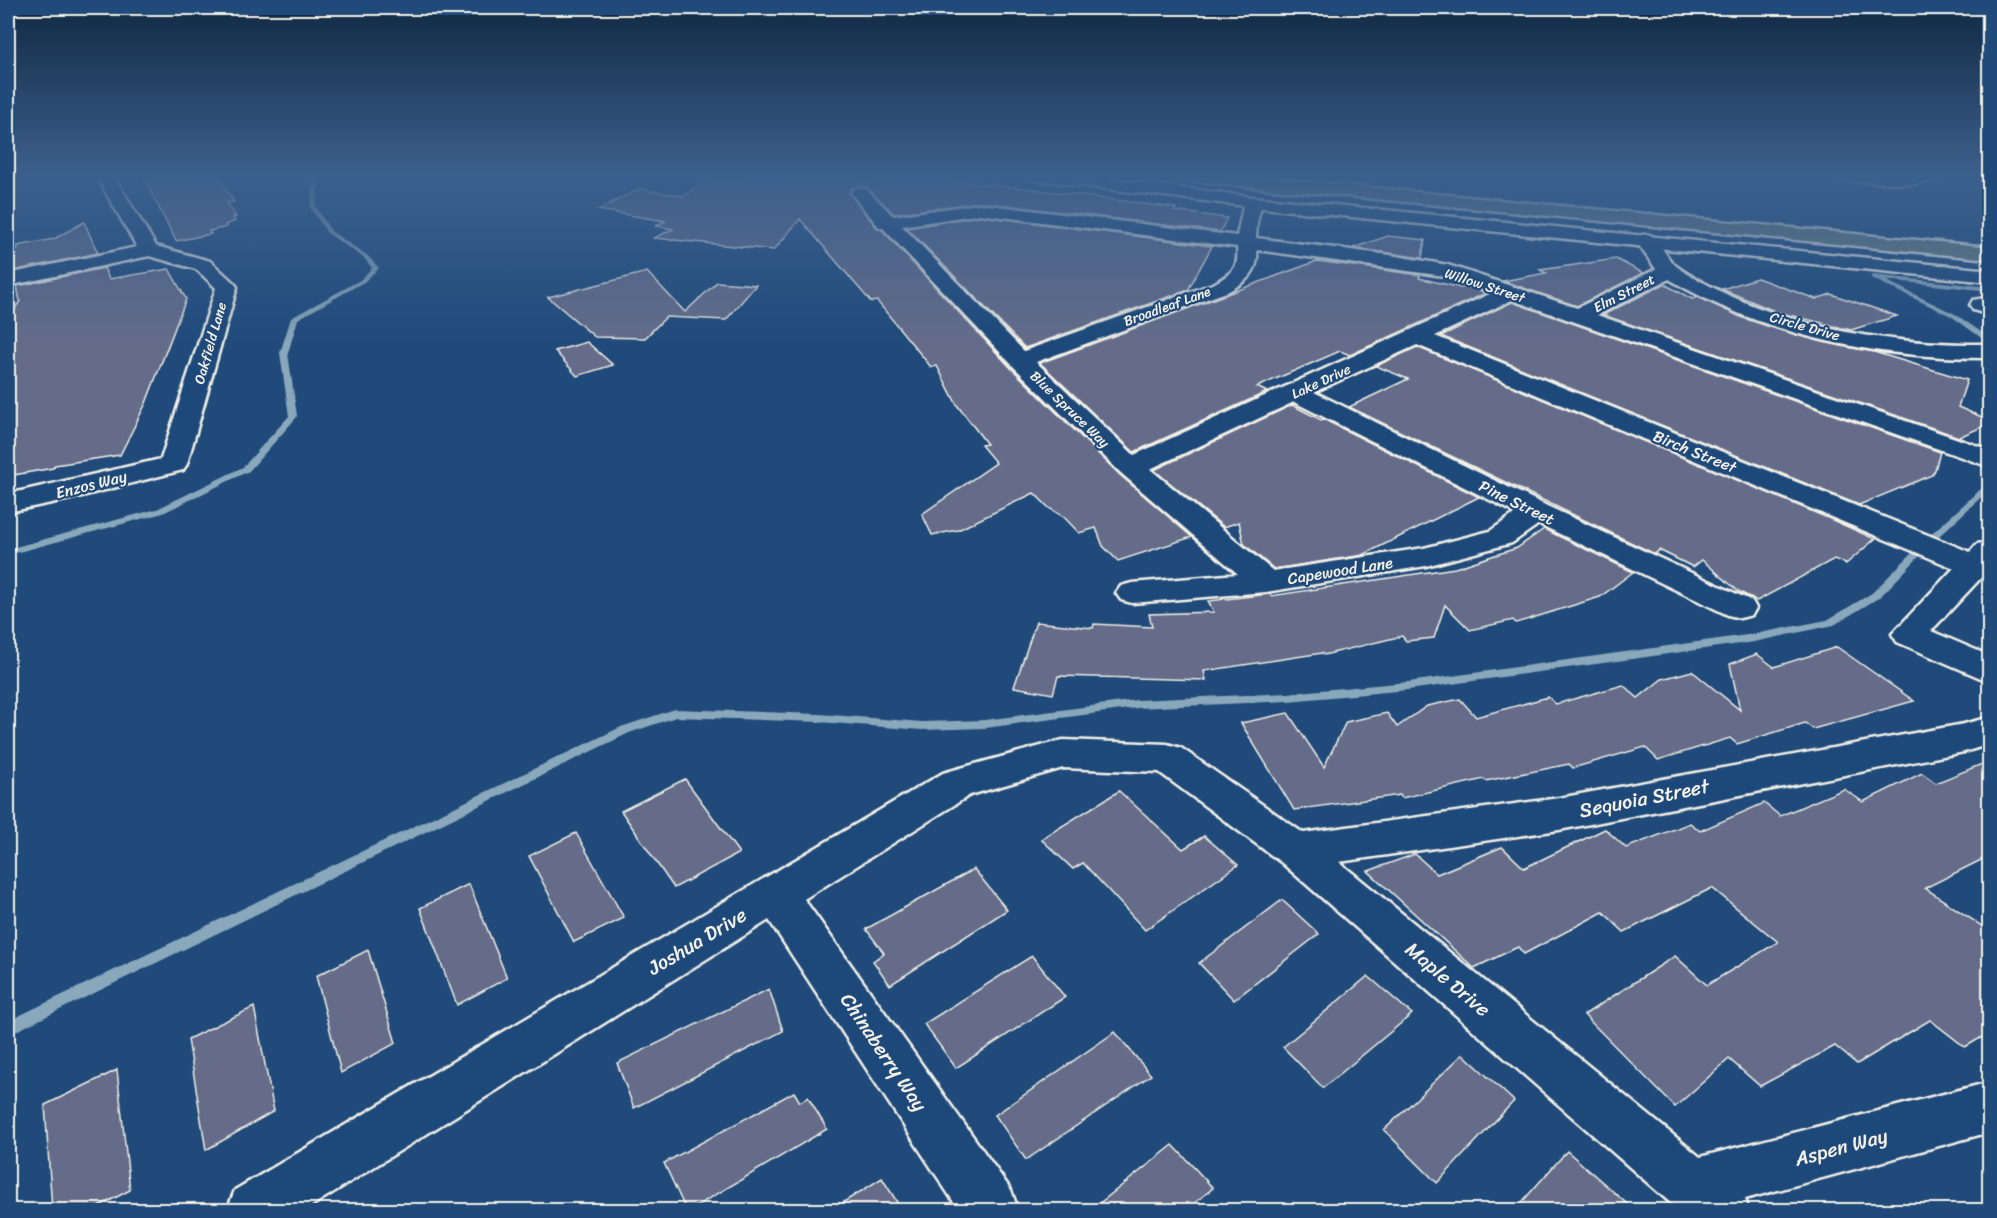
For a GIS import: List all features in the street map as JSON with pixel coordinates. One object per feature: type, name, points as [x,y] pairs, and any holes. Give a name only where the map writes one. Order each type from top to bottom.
[{"type":"highway","points":[[1770,232],[1989,253]]},
{"type":"street","points":[[8,280],[149,250],[138,232]]},
{"type":"street","name":"Blue Spruce Way","points":[[895,232],[1020,360],[1131,467],[1266,582]]},
{"type":"street","name":"Willow Street","points":[[1162,232],[1390,261],[1448,271],[1979,455]]},
{"type":"street","name":"Broadleaf Lane","points":[[1020,360],[1240,278],[1248,266],[1247,232]]},
{"type":"street","points":[[1561,232],[1989,276]]},
{"type":"street","name":"Circle Drive","points":[[1645,240],[1669,271],[1719,298],[1771,317],[1837,336],[1903,348],[1984,351]]},
{"type":"street","name":"Oakfield Lane","points":[[149,250],[202,265],[227,287],[173,464]]},
{"type":"street","name":"Elm Street","points":[[1579,316],[1669,271]]},
{"type":"street","name":"Lake Drive","points":[[1131,467],[1511,293]]},
{"type":"street","points":[[1989,303],[1981,305],[1989,309]]},
{"type":"street","name":"Birch Street","points":[[1415,336],[1893,532],[1973,557]]},
{"type":"street","name":"Pine Street","points":[[1296,393],[1740,608]]},
{"type":"street","name":"Enzos Way","points":[[8,503],[173,464]]},
{"type":"street","name":"Capewood Lane","points":[[1132,593],[1266,582],[1426,557],[1501,537],[1538,512]]},
{"type":"street","points":[[1973,557],[1909,634],[1989,670]]},
{"type":"street","name":"Sequoia Street","points":[[1297,851],[1559,814],[1964,738],[1989,730]]},
{"type":"street","name":"Joshua Drive","points":[[255,1210],[957,784],[1063,754],[1167,758]]},
{"type":"street","name":"Maple Drive","points":[[1167,758],[1297,851],[1707,1198]]},
{"type":"street","name":"Chinaberry Way","points":[[776,894],[992,1210]]},
{"type":"street","name":"Aspen Way","points":[[1707,1198],[1989,1107]]},
{"type":"building","points":[[67,232],[88,232],[98,253],[13,271],[9,250],[18,249],[17,246],[54,239]]},
{"type":"building","points":[[171,232],[210,232],[211,234],[176,241]]},
{"type":"building","points":[[667,232],[789,232],[774,250],[654,238]]},
{"type":"building","points":[[811,232],[884,232],[1010,367],[1120,475],[1192,537],[1118,561],[1103,546],[1096,528],[1079,533],[1064,517],[1049,508],[1034,493],[958,530],[932,535],[922,514],[996,463],[981,445],[987,444],[957,405],[937,366],[931,367],[877,301],[871,302]]},
{"type":"building","points":[[911,232],[1102,232],[1212,246],[1188,290],[1025,348]]},
{"type":"building","points":[[1388,236],[1425,240],[1422,258],[1353,248]]},
{"type":"building","points":[[1616,259],[1643,273],[1577,306],[1503,281],[1546,273],[1540,270]]},
{"type":"building","points":[[1317,261],[1420,275],[1419,278],[1461,288],[1469,287],[1486,293],[1350,355],[1340,351],[1257,387],[1267,392],[1134,452],[1040,363]]},
{"type":"building","points":[[104,268],[109,279],[169,269],[186,299],[146,403],[120,455],[55,465],[53,468],[8,476],[8,319],[20,301],[17,286]]},
{"type":"building","points":[[647,272],[685,312],[717,282],[756,285],[726,320],[666,317],[645,338],[595,337],[548,297]]},
{"type":"building","points":[[1757,278],[1816,299],[1831,294],[1897,316],[1851,330],[1777,312],[1722,289]]},
{"type":"building","points":[[1664,284],[1692,299],[1698,297],[1743,318],[1783,331],[1874,352],[1967,380],[1958,407],[1989,420],[1989,424],[1959,437],[1603,315]]},
{"type":"building","points":[[1512,302],[1940,452],[1935,470],[1932,475],[1859,505],[1441,336]]},
{"type":"building","points":[[587,342],[613,365],[577,376],[555,351]]},
{"type":"building","points":[[1417,347],[1875,539],[1846,564],[1834,559],[1757,601],[1738,591],[1702,560],[1693,567],[1659,550],[1655,554],[1349,407],[1408,379],[1376,366]]},
{"type":"building","points":[[1292,405],[1479,497],[1363,555],[1274,569],[1244,544],[1239,522],[1224,527],[1154,470]]},
{"type":"building","points":[[1544,529],[1633,572],[1600,597],[1516,623],[1513,620],[1470,630],[1445,605],[1434,638],[1406,641],[1402,636],[1324,655],[1322,653],[1204,671],[1206,680],[1058,676],[1053,694],[1014,687],[1036,622],[1093,628],[1094,624],[1152,627],[1149,614],[1214,612],[1208,601],[1270,594],[1271,596],[1455,568],[1517,548]]},
{"type":"building","points":[[1837,647],[1914,701],[1813,729],[1805,723],[1737,744],[1730,738],[1658,760],[1645,747],[1573,768],[1569,764],[1486,781],[1484,779],[1402,798],[1400,795],[1294,810],[1241,723],[1288,713],[1324,767],[1346,722],[1387,713],[1397,727],[1427,706],[1460,699],[1476,717],[1548,697],[1556,704],[1623,685],[1638,698],[1662,679],[1692,671],[1740,710],[1730,664],[1757,654],[1774,667]]},
{"type":"building","points":[[1989,761],[1989,856],[1925,888],[1989,931],[1989,1033],[1965,1047],[1930,1020],[1857,1064],[1835,1046],[1760,1086],[1729,1059],[1675,1107],[1584,1015],[1675,956],[1707,985],[1778,942],[1712,888],[1624,932],[1603,912],[1524,954],[1518,947],[1474,968],[1368,871],[1415,854],[1437,874],[1502,847],[1524,868],[1605,829],[1626,848],[1690,823],[1700,831],[1764,803],[1780,816],[1844,789],[1863,802],[1922,773],[1936,783]]},
{"type":"building","points":[[685,779],[739,853],[674,888],[621,811]]},
{"type":"building","points":[[1119,791],[1183,849],[1204,836],[1238,865],[1145,930],[1083,863],[1073,869],[1041,839]]},
{"type":"building","points":[[576,833],[624,918],[574,942],[529,856]]},
{"type":"building","points":[[974,869],[1007,910],[890,985],[873,961],[884,953],[866,929]]},
{"type":"building","points":[[469,884],[507,978],[457,1005],[420,908]]},
{"type":"building","points":[[1282,900],[1319,934],[1234,1000],[1199,963]]},
{"type":"building","points":[[368,950],[396,1043],[341,1073],[316,976]]},
{"type":"building","points":[[1032,956],[1065,997],[956,1068],[924,1024]]},
{"type":"building","points":[[1368,976],[1412,1014],[1323,1088],[1283,1047]]},
{"type":"building","points":[[769,989],[783,1031],[634,1108],[617,1063]]},
{"type":"building","points":[[254,1007],[274,1111],[206,1150],[188,1039]]},
{"type":"building","points":[[1115,1032],[1151,1075],[1026,1160],[995,1115]]},
{"type":"building","points":[[1463,1054],[1514,1101],[1437,1183],[1384,1130]]},
{"type":"building","points":[[117,1070],[130,1190],[92,1210],[52,1210],[45,1105]]},
{"type":"building","points":[[794,1092],[800,1102],[808,1097],[827,1129],[690,1210],[686,1210],[664,1163]]},
{"type":"building","points":[[1173,1145],[1213,1188],[1186,1210],[1091,1210]]},
{"type":"building","points":[[1567,1151],[1634,1210],[1515,1210]]},
{"type":"building","points":[[882,1178],[902,1210],[831,1210]]},
{"type":"waterway","points":[[8,552],[160,511],[246,469],[293,416],[284,353],[295,318],[362,281],[376,268],[366,257],[329,232]]},
{"type":"waterway","points":[[1990,289],[1873,277],[1953,315],[1990,342]]},
{"type":"waterway","points":[[8,1028],[625,730],[675,713],[819,718],[922,726],[985,724],[1137,704],[1288,697],[1408,686],[1754,638],[1830,623],[1876,595],[1935,535],[1990,484]]}]
